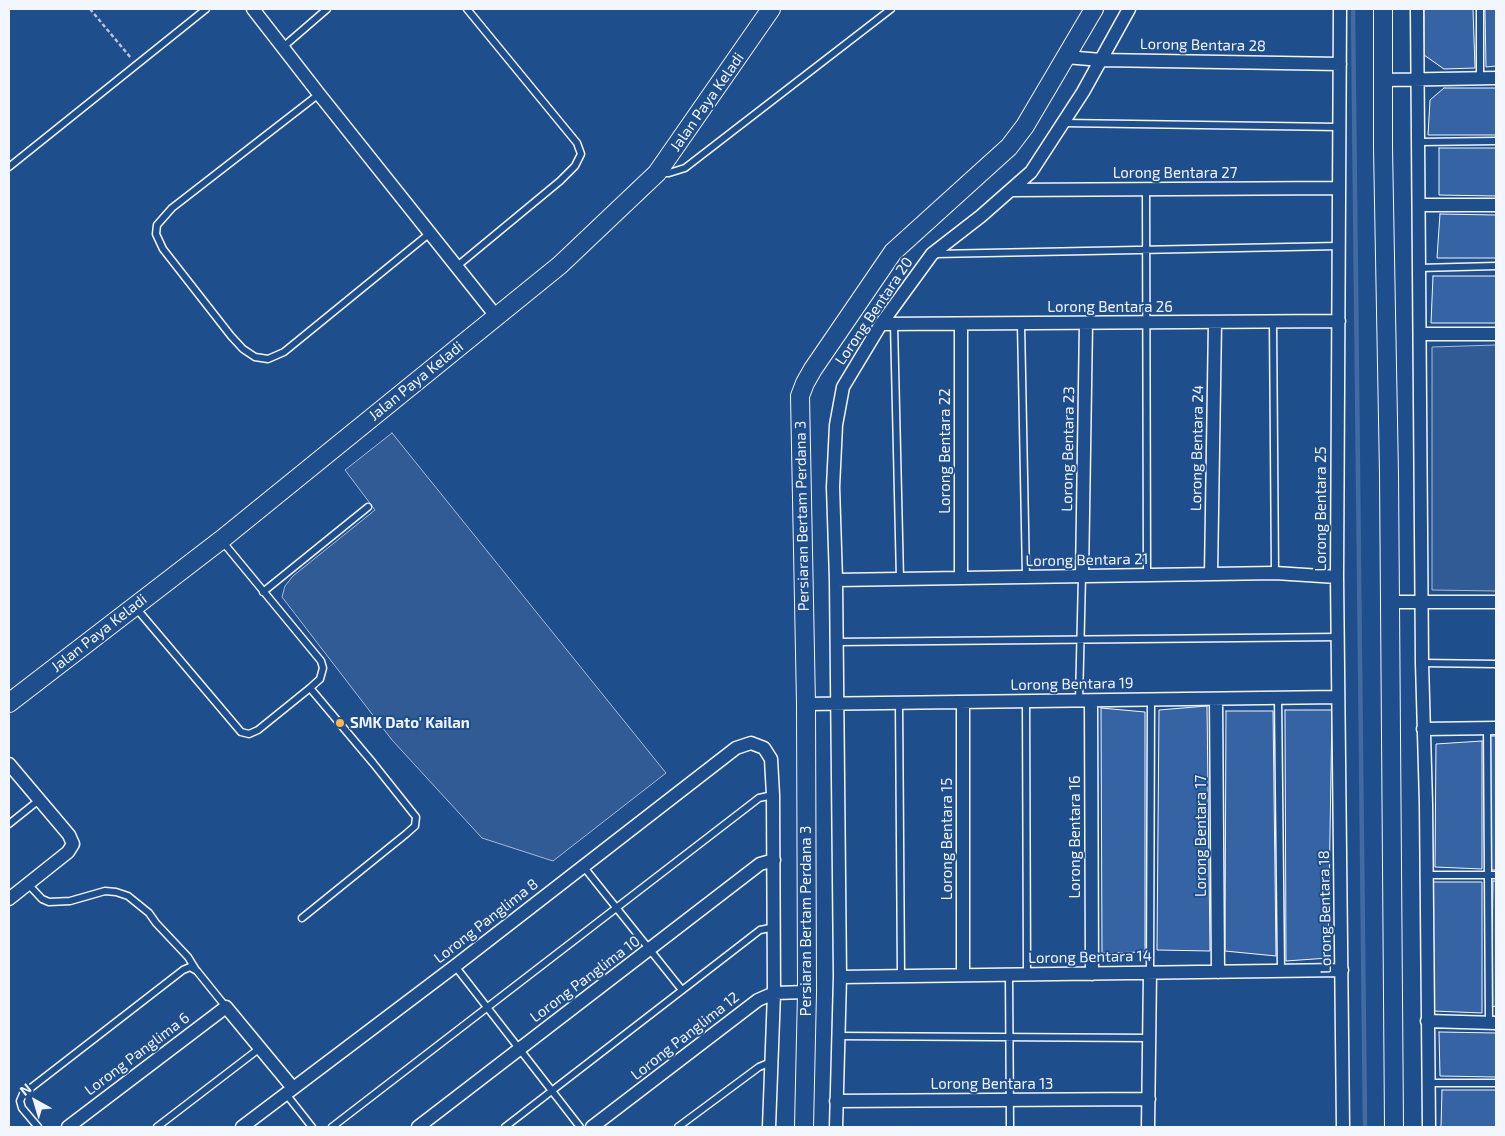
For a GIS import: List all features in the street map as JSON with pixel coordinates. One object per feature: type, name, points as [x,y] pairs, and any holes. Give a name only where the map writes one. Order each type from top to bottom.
[{"type":"street","points":[[253,9],[456,268],[496,316]]},
{"type":"street","name":"Jalan Paya Keladi","points":[[9,703],[221,540],[560,265],[657,173],[771,9]]},
{"type":"street","name":"Persiaran Bertam Perdana 3","points":[[804,1127],[806,704],[800,396],[805,383],[894,252],[1009,147],[1025,126],[1094,9]]},
{"type":"street","name":"Lorong Bentara 20","points":[[836,1127],[840,977],[836,580],[833,487],[836,425],[843,387],[881,324],[932,254],[1031,172],[1101,60],[1129,9]]},
{"type":"street","name":"Lorong Bentara 25","points":[[1338,697],[1340,9]]},
{"type":"street","points":[[1383,9],[1384,80],[1382,148],[1390,602],[1394,1127]]},
{"type":"street","points":[[1417,9],[1422,663],[1426,804],[1425,875],[1429,1127]]},
{"type":"street","name":"Lorong Bentara 28","points":[[1066,57],[1101,60],[1340,64]]},
{"type":"street","points":[[1384,80],[1496,78]]},
{"type":"street","name":"Lorong Bentara 27","points":[[1011,190],[1339,188]]},
{"type":"street","points":[[1420,206],[1496,205]]},
{"type":"street","name":"Lorong Bentara 26","points":[[881,324],[1338,321]]},
{"type":"street","name":"Lorong Bentara 24","points":[[1211,574],[1215,322]]},
{"type":"street","name":"Lorong Bentara 23","points":[[1082,576],[1086,323]]},
{"type":"street","name":"Lorong Bentara 22","points":[[961,324],[962,578]]},
{"type":"street","points":[[1420,334],[1496,334]]},
{"type":"street","name":"Lorong Bentara 21","points":[[836,580],[1275,573],[1337,577]]},
{"type":"street","points":[[1390,602],[1496,602]]},
{"type":"street","name":"Lorong Bentara 19","points":[[806,704],[1338,697]]},
{"type":"street","name":"Lorong Bentara 18","points":[[1338,697],[1343,1127]]},
{"type":"street","name":"Lorong Bentara 17","points":[[1216,699],[1218,972]]},
{"type":"street","name":"Lorong Bentara 16","points":[[1085,701],[1092,974]]},
{"type":"street","name":"Lorong Bentara 15","points":[[963,702],[963,976]]},
{"type":"street","points":[[1423,728],[1492,728]]},
{"type":"street","name":"Lorong Panglima 8","points":[[242,1127],[455,966],[736,748],[751,743],[764,748],[771,759],[773,794]]},
{"type":"street","points":[[9,764],[69,835],[73,844],[68,852],[9,899]]},
{"type":"street","points":[[769,1127],[775,927],[773,794]]},
{"type":"street","name":"Lorong Panglima 10","points":[[418,1127],[760,864],[774,860]]},
{"type":"street","name":"Lorong Bentara 14","points":[[840,977],[1342,970]]},
{"type":"street","points":[[1148,1127],[1150,973]]},
{"type":"street","name":"Lorong Panglima 12","points":[[592,1127],[758,1000],[774,993],[806,992]]},
{"type":"street","points":[[226,1007],[260,1048],[290,1091]]},
{"type":"street","name":"Lorong Panglima 6","points":[[68,1127],[226,1007]]},
{"type":"street","points":[[1427,1021],[1492,1023]]},
{"type":"street","name":"Lorong Bentara 13","points":[[836,1101],[1149,1099]]},
{"type":"lane","points":[[9,167],[206,9]]},
{"type":"lane","points":[[283,48],[327,9]]},
{"type":"lane","points":[[456,268],[560,181],[575,166],[581,154],[577,143],[467,9]]},
{"type":"lane","points":[[657,173],[669,173],[685,168],[892,9]]},
{"type":"lane","points":[[1480,9],[1480,78]]},
{"type":"lane","points":[[319,94],[172,208],[157,225],[156,234],[163,249],[231,336],[243,349],[255,357],[268,358],[284,352],[430,233]]},
{"type":"lane","points":[[1062,123],[1340,127]]},
{"type":"lane","points":[[1419,142],[1496,141]]},
{"type":"lane","points":[[1146,189],[1147,575]]},
{"type":"lane","points":[[932,254],[1339,246]]},
{"type":"lane","points":[[1420,268],[1496,266]]},
{"type":"lane","points":[[1273,322],[1275,573]]},
{"type":"lane","points":[[894,324],[900,579]]},
{"type":"lane","points":[[1021,324],[1026,577]]},
{"type":"lane","points":[[263,592],[368,507]]},
{"type":"lane","points":[[135,607],[241,732],[249,734],[258,730],[320,679],[323,668],[321,661],[221,540]]},
{"type":"lane","points":[[1082,576],[1080,640],[1085,701]]},
{"type":"lane","points":[[836,642],[1338,637]]},
{"type":"lane","points":[[1422,663],[1496,664]]},
{"type":"lane","points":[[302,918],[406,834],[415,826],[416,817],[310,688]]},
{"type":"lane","points":[[1278,698],[1282,971]]},
{"type":"lane","points":[[1150,973],[1151,700]]},
{"type":"lane","points":[[1026,701],[1027,975]]},
{"type":"lane","points":[[899,703],[901,976]]},
{"type":"lane","points":[[1492,728],[1488,875],[1492,1023]]},
{"type":"lane","points":[[332,1127],[759,798],[773,794]]},
{"type":"lane","points":[[9,824],[39,800]]},
{"type":"lane","points":[[583,866],[682,990]]},
{"type":"lane","points":[[1425,875],[1496,875]]},
{"type":"lane","points":[[28,884],[42,899],[48,902],[70,901],[105,891],[128,896],[149,913],[182,950],[226,1007]]},
{"type":"lane","points":[[505,1127],[760,930],[775,927]]},
{"type":"lane","points":[[455,966],[580,1127]]},
{"type":"lane","points":[[38,1127],[22,1108],[20,1100],[23,1094],[183,970],[190,968],[197,971]]},
{"type":"lane","points":[[1009,975],[1010,1127]]},
{"type":"lane","points":[[838,1036],[1009,1039],[1150,1038]]},
{"type":"lane","points":[[157,1127],[260,1048]]},
{"type":"lane","points":[[678,1127],[759,1067],[771,1062]]},
{"type":"lane","points":[[1428,1083],[1496,1083]]},
{"type":"lane","points":[[290,1091],[312,1127]]},
{"type":"path","points":[[90,9],[137,65]]},
{"type":"shaded area","points":[[1496,345],[1496,591],[1432,590],[1432,347]]},
{"type":"shaded area","points":[[392,433],[666,773],[553,861],[482,838],[392,740],[282,597],[285,586],[293,576],[375,510],[345,470]]},
{"type":"building","points":[[1424,9],[1473,9],[1475,68],[1444,69],[1424,55]]},
{"type":"building","points":[[1485,9],[1496,9],[1496,66],[1486,67]]},
{"type":"building","points":[[1444,88],[1496,88],[1496,135],[1428,135],[1430,100]]},
{"type":"building","points":[[1439,148],[1496,148],[1496,196],[1439,195]]},
{"type":"building","points":[[1440,214],[1496,215],[1496,258],[1437,258]]},
{"type":"building","points":[[1433,276],[1496,276],[1496,323],[1431,323]]},
{"type":"building","points":[[1207,706],[1210,951],[1157,950],[1159,710]]},
{"type":"building","points":[[1101,708],[1145,712],[1145,952],[1102,953]]},
{"type":"building","points":[[1285,710],[1332,710],[1328,958],[1286,961]]},
{"type":"building","points":[[1226,711],[1273,711],[1276,956],[1225,951]]},
{"type":"building","points":[[1490,736],[1496,736],[1496,870],[1491,870]]},
{"type":"building","points":[[1482,741],[1482,869],[1435,867],[1436,744]]},
{"type":"building","points":[[1493,881],[1496,881],[1496,1006],[1491,1007]]},
{"type":"building","points":[[1433,882],[1482,882],[1482,1013],[1433,1011]]},
{"type":"building","points":[[1439,1032],[1496,1033],[1496,1077],[1440,1076]]},
{"type":"building","points":[[1442,1090],[1496,1090],[1496,1127],[1441,1127]]},
{"type":"waterway","points":[[1353,9],[1365,1127]]},
{"type":"place","name":"SMK Dato' Kailan","points":[[340,723]]}]
